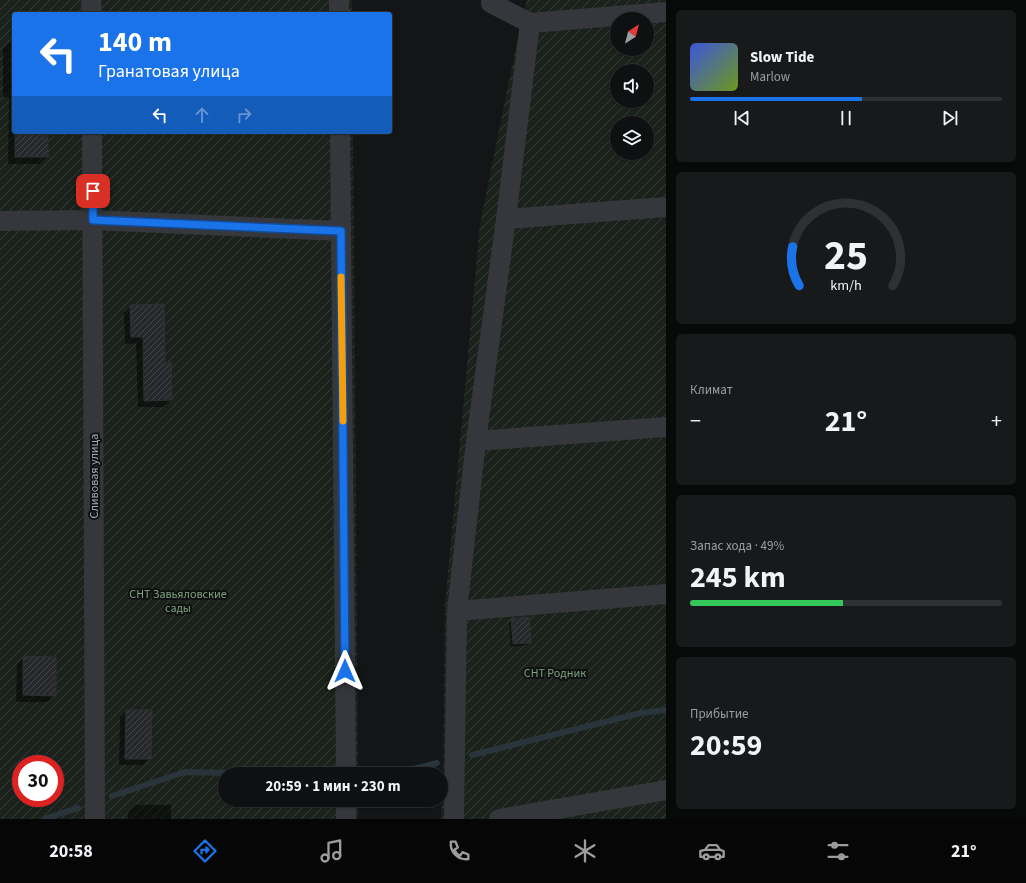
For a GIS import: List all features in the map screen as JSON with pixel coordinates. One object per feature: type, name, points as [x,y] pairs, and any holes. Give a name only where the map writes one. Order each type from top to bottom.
[{"type":"street","points":[[92,0],[92,12]]},
{"type":"street","points":[[339,0],[339,12]]},
{"type":"street","points":[[491,0],[491,2],[530,23],[666,12]]},
{"type":"street","points":[[454,819],[456,611],[476,441],[506,219],[530,23]]},
{"type":"street","name":"Сливовая улица","points":[[92,134],[95,819]]},
{"type":"street","points":[[340,134],[346,767]]},
{"type":"street","points":[[506,219],[666,207]]},
{"type":"street","points":[[0,221],[93,220],[341,231]]},
{"type":"street","points":[[476,441],[666,427]]},
{"type":"street","points":[[456,611],[666,594]]},
{"type":"street","points":[[499,819],[666,790]]},
{"type":"street","points":[[346,807],[346,819]]},
{"type":"green space","name":"СНТ Завьяловские сады","points":[[0,0],[352,0],[352,12],[12,12],[12,134],[353,134],[358,767],[218,767],[218,807],[358,807],[358,819],[0,819]]},
{"type":"green space","name":"СНТ Родник","points":[[527,0],[666,0],[666,819],[441,819],[442,807],[448,807],[448,767],[443,767],[445,605],[480,224],[521,22]]},
{"type":"building","points":[[15,134],[48,134],[48,157],[15,157]]},
{"type":"building","points":[[164,304],[165,363],[171,362],[172,400],[144,401],[143,337],[131,337],[130,305]]},
{"type":"building","points":[[529,617],[531,643],[513,644],[511,619]]},
{"type":"building","points":[[23,656],[56,657],[56,696],[23,695]]},
{"type":"building","points":[[126,710],[152,710],[151,759],[125,759]]},
{"type":"waterway","points":[[472,755],[641,713],[666,710]]},
{"type":"waterway","points":[[421,767],[437,763]]},
{"type":"waterway","points":[[112,796],[185,772],[218,773]]},
{"type":"waterway","points":[[44,819],[78,808]]},
{"type":"slow traffic","points":[[341,277],[343,421]]},
{"type":"route","points":[[93,191],[93,220],[341,231],[345,671]]}]
